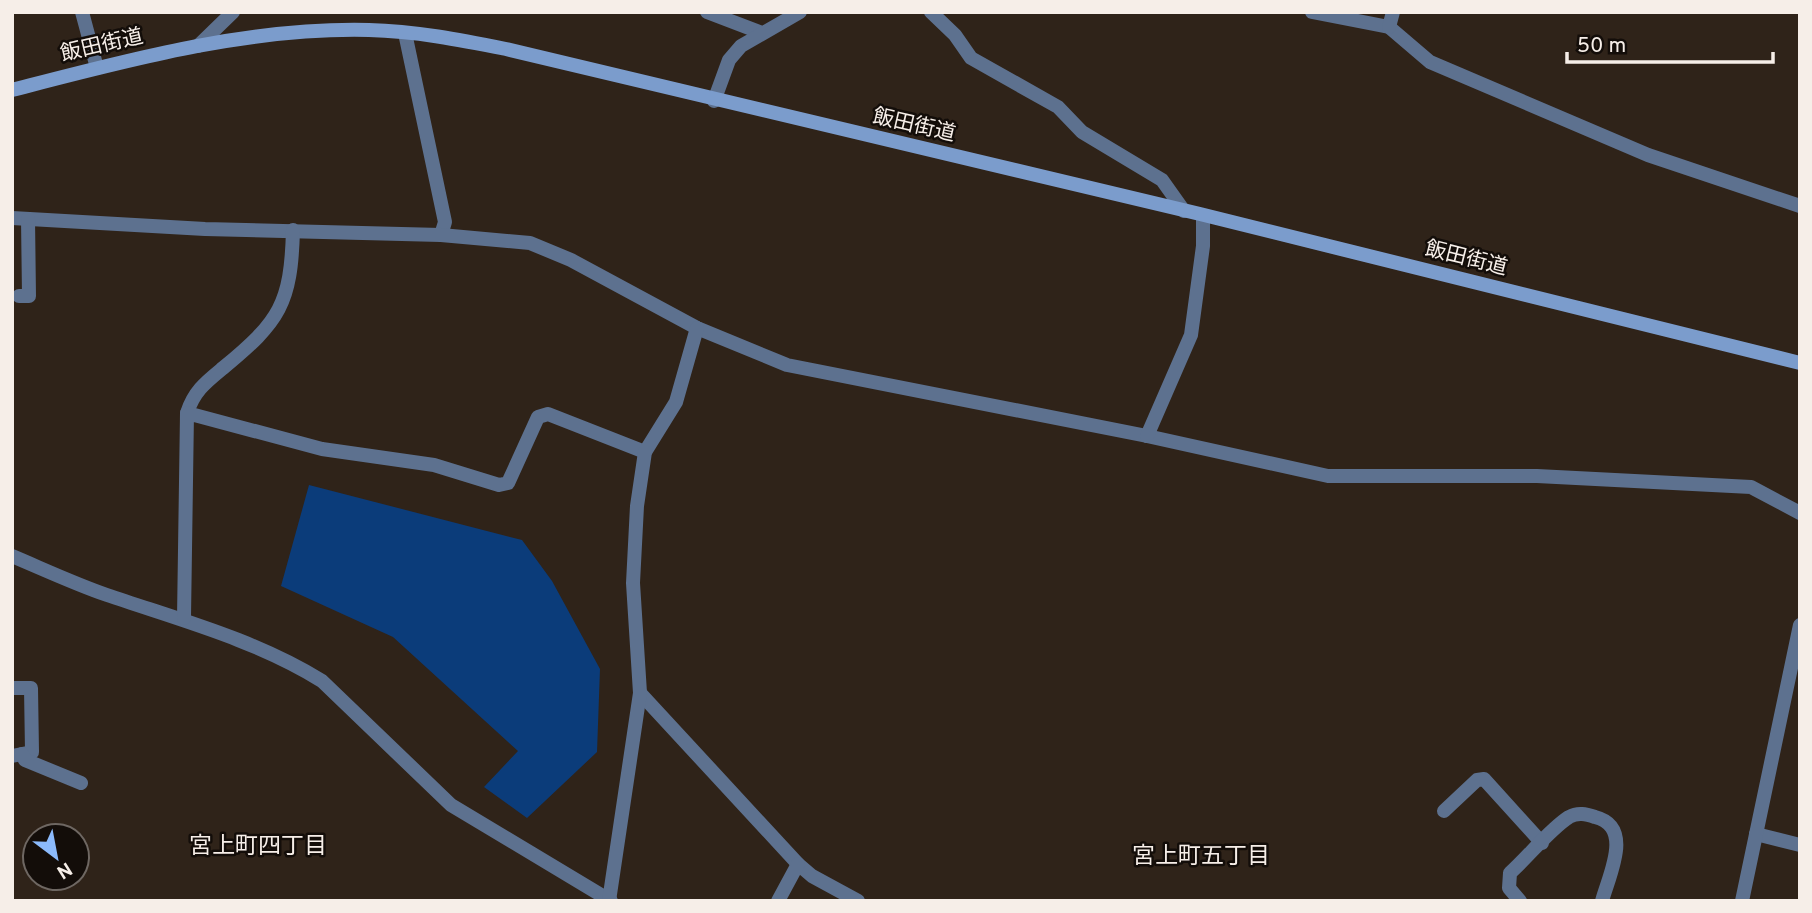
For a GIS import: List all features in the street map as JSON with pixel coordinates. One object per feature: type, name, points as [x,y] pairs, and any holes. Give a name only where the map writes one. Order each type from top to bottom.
[{"type":"main road","name":"飯田街道","points":[[12,90],[198,46],[281,33],[369,30],[405,33],[506,49],[714,101],[1184,211],[1800,363]]},
{"type":"street","points":[[82,12],[97,68]]},
{"type":"street","points":[[198,46],[233,12]]},
{"type":"street","points":[[707,12],[762,33]]},
{"type":"street","points":[[714,101],[729,60],[741,46],[800,12]]},
{"type":"street","points":[[931,12],[955,35],[971,58],[1058,107],[1082,132],[1162,180],[1184,211]]},
{"type":"street","points":[[1312,12],[1389,27],[1430,62],[1648,155],[1800,206]]},
{"type":"street","points":[[1389,27],[1394,12]]},
{"type":"street","points":[[405,33],[445,222],[441,235]]},
{"type":"street","points":[[1147,436],[1191,335],[1203,246],[1203,216]]},
{"type":"street","points":[[12,218],[441,235],[530,243],[571,260],[697,328],[787,365],[1147,436],[1328,476],[1537,476],[1752,487],[1800,513]]},
{"type":"street","points":[[19,296],[29,296],[28,219]]},
{"type":"street","points":[[184,618],[187,413],[198,388],[260,335],[276,317],[289,286],[293,230]]},
{"type":"street","points":[[12,556],[104,594],[184,618],[301,668],[322,681],[451,805],[609,900],[640,693],[633,583],[636,506],[645,452],[676,402],[697,328]]},
{"type":"street","points":[[187,413],[322,449],[434,465],[499,485],[508,483],[538,417],[548,414],[645,452]]},
{"type":"street","points":[[1742,901],[1800,625]]},
{"type":"street","points":[[12,688],[31,688],[32,752],[17,755]]},
{"type":"street","points":[[640,693],[798,864],[812,876],[858,901]]},
{"type":"street","points":[[17,755],[81,783]]},
{"type":"street","points":[[1444,811],[1476,780],[1484,779],[1542,843]]},
{"type":"street","points":[[1520,901],[1509,888],[1510,873],[1575,814],[1600,818],[1614,828],[1618,841],[1602,901]]},
{"type":"street","points":[[1756,834],[1800,845]]},
{"type":"street","points":[[778,901],[798,864]]},
{"type":"water","points":[[309,485],[522,540],[552,581],[600,669],[597,752],[527,818],[484,787],[518,751],[393,637],[281,586]]},
{"type":"district","name":"宮上町四丁目","points":[[258,847]]},
{"type":"district","name":"宮上町五丁目","points":[[1201,857]]}]
